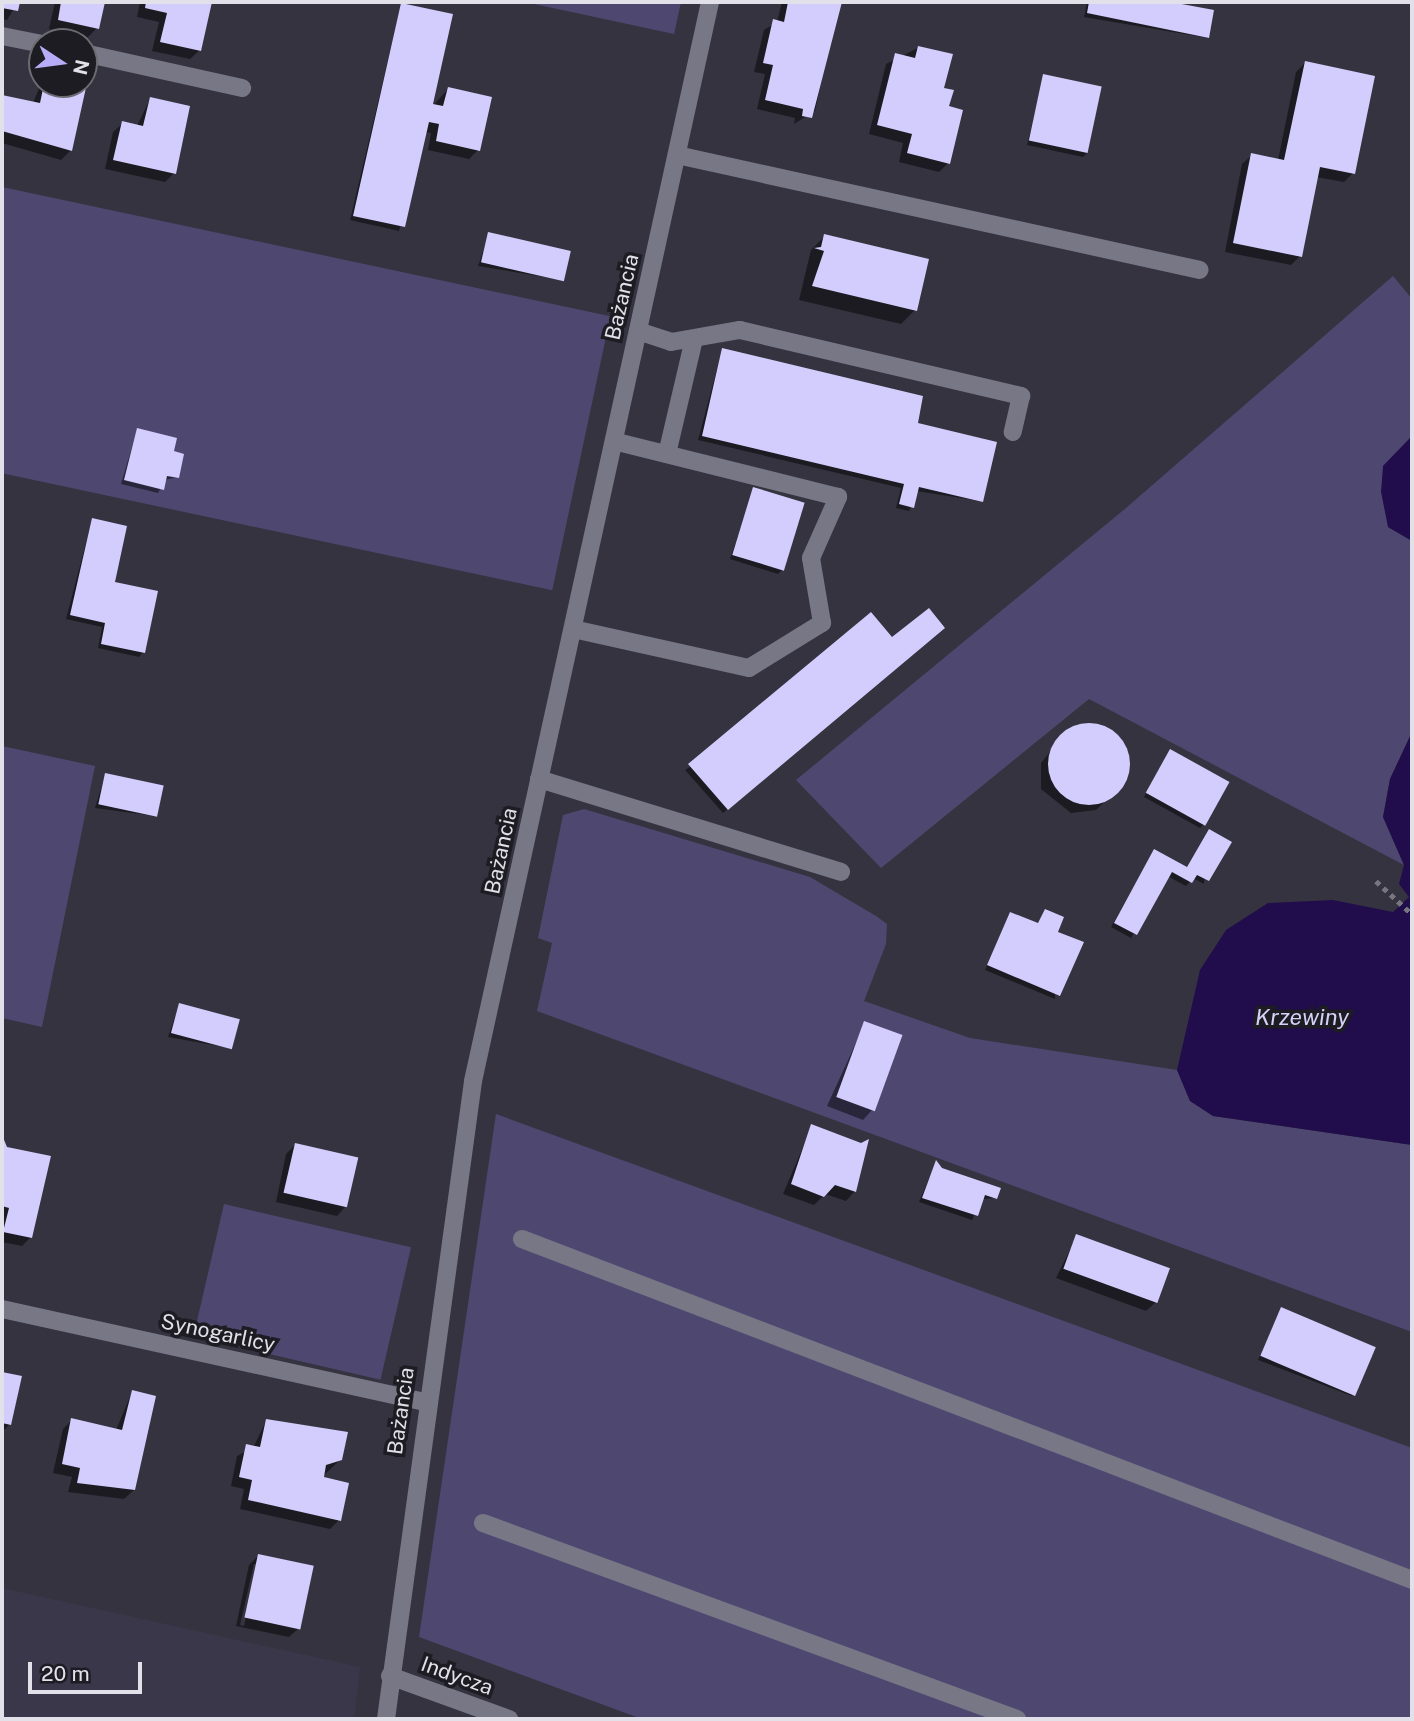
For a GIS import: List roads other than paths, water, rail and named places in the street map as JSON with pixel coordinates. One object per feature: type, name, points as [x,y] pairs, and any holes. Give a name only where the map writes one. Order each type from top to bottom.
[{"type":"street","name":"Bażancia","points":[[386,1719],[425,1402],[473,1081],[710,2]]},
{"type":"street","points":[[2,36],[28,41]]},
{"type":"street","points":[[98,56],[242,88]]},
{"type":"street","points":[[677,155],[1200,270]]},
{"type":"street","points":[[638,331],[671,342],[740,330],[1021,396],[1013,432]]},
{"type":"street","points":[[667,454],[694,339]]},
{"type":"street","points":[[573,629],[749,668],[822,623],[811,558],[838,497],[614,441]]},
{"type":"street","points":[[539,779],[841,872]]},
{"type":"street","points":[[522,1239],[1412,1580]]},
{"type":"street","name":"Synogarlicy","points":[[2,1309],[425,1402]]},
{"type":"street","points":[[483,1523],[1017,1719]]},
{"type":"street","name":"Indycza","points":[[390,1676],[509,1719]]},
{"type":"water","points":[[1412,436],[1412,541],[1388,527],[1381,492],[1383,466]]},
{"type":"water","name":"Krzewiny","points":[[1412,732],[1412,1145],[1213,1116],[1190,1101],[1177,1070],[1200,970],[1226,930],[1268,903],[1333,900],[1393,912],[1409,897],[1399,884],[1404,865],[1383,817],[1390,779]]}]
